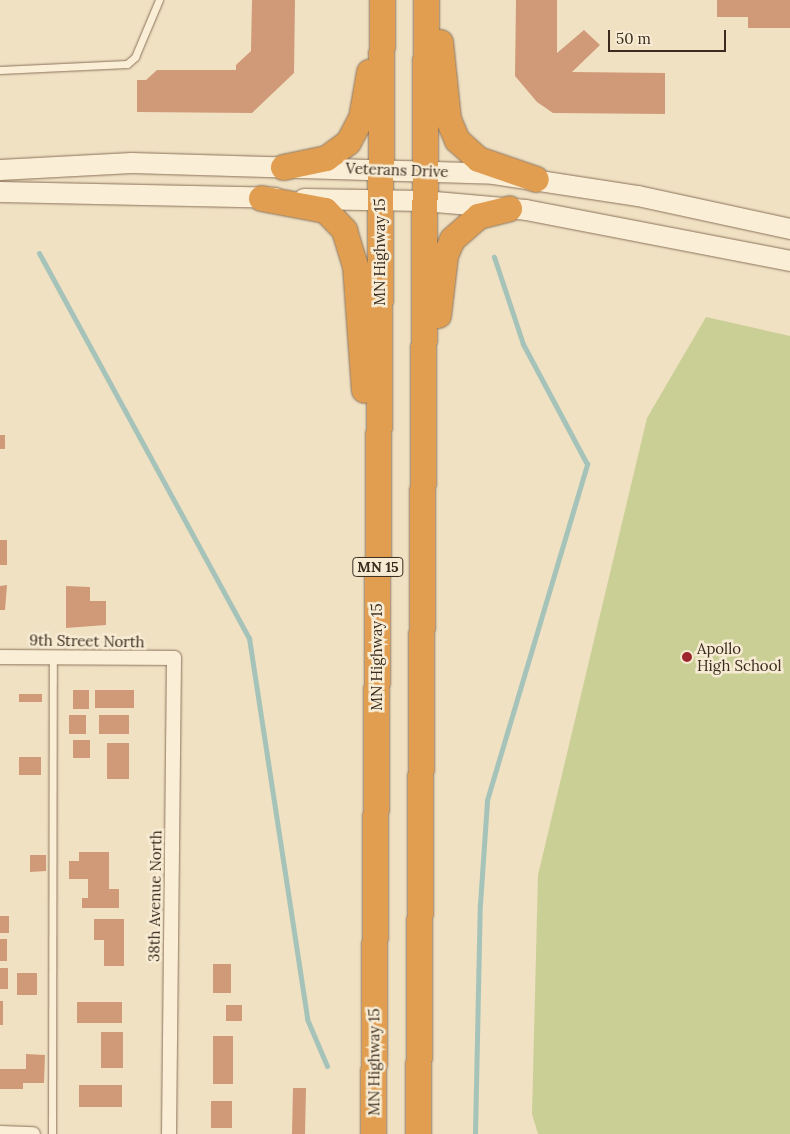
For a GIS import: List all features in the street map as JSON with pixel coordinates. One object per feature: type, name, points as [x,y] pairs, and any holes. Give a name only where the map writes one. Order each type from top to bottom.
[{"type":"highway","points":[[283,167],[326,158],[348,142],[356,131],[365,102],[380,0]]},
{"type":"highway","name":"MN Highway 15","points":[[373,1134],[381,201],[380,0]]},
{"type":"highway","name":"MN 15","points":[[418,1134],[426,0]]},
{"type":"highway","points":[[436,0],[445,101],[457,140],[478,159],[536,179]]},
{"type":"highway","points":[[261,198],[324,210],[338,221],[350,240],[356,265],[378,541]]},
{"type":"highway","points":[[422,497],[445,255],[452,239],[463,226],[487,212],[509,208]]},
{"type":"main road","name":"Veterans Drive","points":[[0,170],[132,163],[425,170],[536,179],[638,196],[790,229]]},
{"type":"main road","name":"Veterans Drive","points":[[0,192],[424,201],[509,208],[611,224],[790,261]]},
{"type":"street","name":"9th Street North","points":[[0,657],[174,658]]},
{"type":"street","name":"38th Avenue North","points":[[169,1134],[174,658]]},
{"type":"street","points":[[0,1133],[33,1134]]},
{"type":"lane","points":[[0,70],[128,64],[135,57],[159,0]]},
{"type":"lane","points":[[52,1134],[54,657]]},
{"type":"green space","name":"Apollo High School","points":[[706,317],[790,336],[790,1134],[538,1134],[532,1114],[538,875],[647,418]]},
{"type":"building","points":[[252,0],[295,0],[294,73],[252,113],[137,112],[137,80],[146,80],[157,70],[236,70],[236,65],[251,51]]},
{"type":"building","points":[[516,0],[557,0],[557,53],[584,30],[600,45],[572,72],[665,73],[665,114],[553,113],[537,102],[515,76]]},
{"type":"building","points":[[717,0],[790,0],[790,28],[748,28],[748,17],[717,17]]},
{"type":"building","points":[[0,435],[5,435],[5,449],[0,449]]},
{"type":"building","points":[[0,540],[7,540],[7,565],[0,565]]},
{"type":"building","points":[[7,585],[5,610],[0,610],[0,586]]},
{"type":"building","points":[[66,586],[90,587],[90,601],[106,601],[106,625],[66,628]]},
{"type":"building","points":[[73,690],[89,690],[89,709],[73,709]]},
{"type":"building","points":[[95,690],[134,690],[134,708],[95,708]]},
{"type":"building","points":[[19,694],[42,694],[42,702],[19,702]]},
{"type":"building","points":[[69,715],[86,715],[86,734],[69,734]]},
{"type":"building","points":[[99,715],[129,715],[129,734],[99,734]]},
{"type":"building","points":[[73,740],[90,740],[90,758],[73,758]]},
{"type":"building","points":[[107,743],[129,743],[129,779],[107,779]]},
{"type":"building","points":[[19,757],[41,757],[41,775],[19,775]]},
{"type":"building","points":[[79,852],[109,852],[109,889],[119,889],[119,908],[82,908],[82,898],[88,898],[88,879],[69,879],[69,861],[79,861]]},
{"type":"building","points":[[30,855],[46,855],[46,871],[30,872]]},
{"type":"building","points":[[0,916],[9,916],[9,933],[0,933]]},
{"type":"building","points":[[94,919],[124,919],[124,966],[104,966],[104,940],[94,940]]},
{"type":"building","points":[[0,939],[7,939],[7,961],[0,961]]},
{"type":"building","points":[[213,964],[231,964],[231,993],[213,993]]},
{"type":"building","points":[[0,968],[8,968],[8,989],[0,989]]},
{"type":"building","points":[[17,973],[37,973],[37,995],[17,995]]},
{"type":"building","points":[[0,1001],[3,1001],[3,1025],[0,1025]]},
{"type":"building","points":[[77,1002],[122,1002],[122,1023],[77,1023]]},
{"type":"building","points":[[226,1005],[242,1005],[242,1021],[226,1021]]},
{"type":"building","points":[[101,1032],[123,1032],[123,1068],[101,1068]]},
{"type":"building","points":[[213,1036],[233,1036],[233,1084],[213,1084]]},
{"type":"building","points":[[26,1054],[45,1055],[44,1083],[23,1083],[23,1089],[0,1089],[0,1069],[26,1069]]},
{"type":"building","points":[[79,1085],[122,1085],[122,1107],[79,1107]]},
{"type":"building","points":[[293,1088],[306,1088],[305,1134],[292,1134]]},
{"type":"building","points":[[211,1101],[232,1101],[232,1128],[211,1128]]},
{"type":"waterway","points":[[39,253],[249,638],[307,1019],[327,1066]]},
{"type":"waterway","points":[[475,1134],[480,904],[487,800],[587,464],[523,344],[494,257]]},
{"type":"place","name":"Apollo High School","points":[[687,657]]}]
